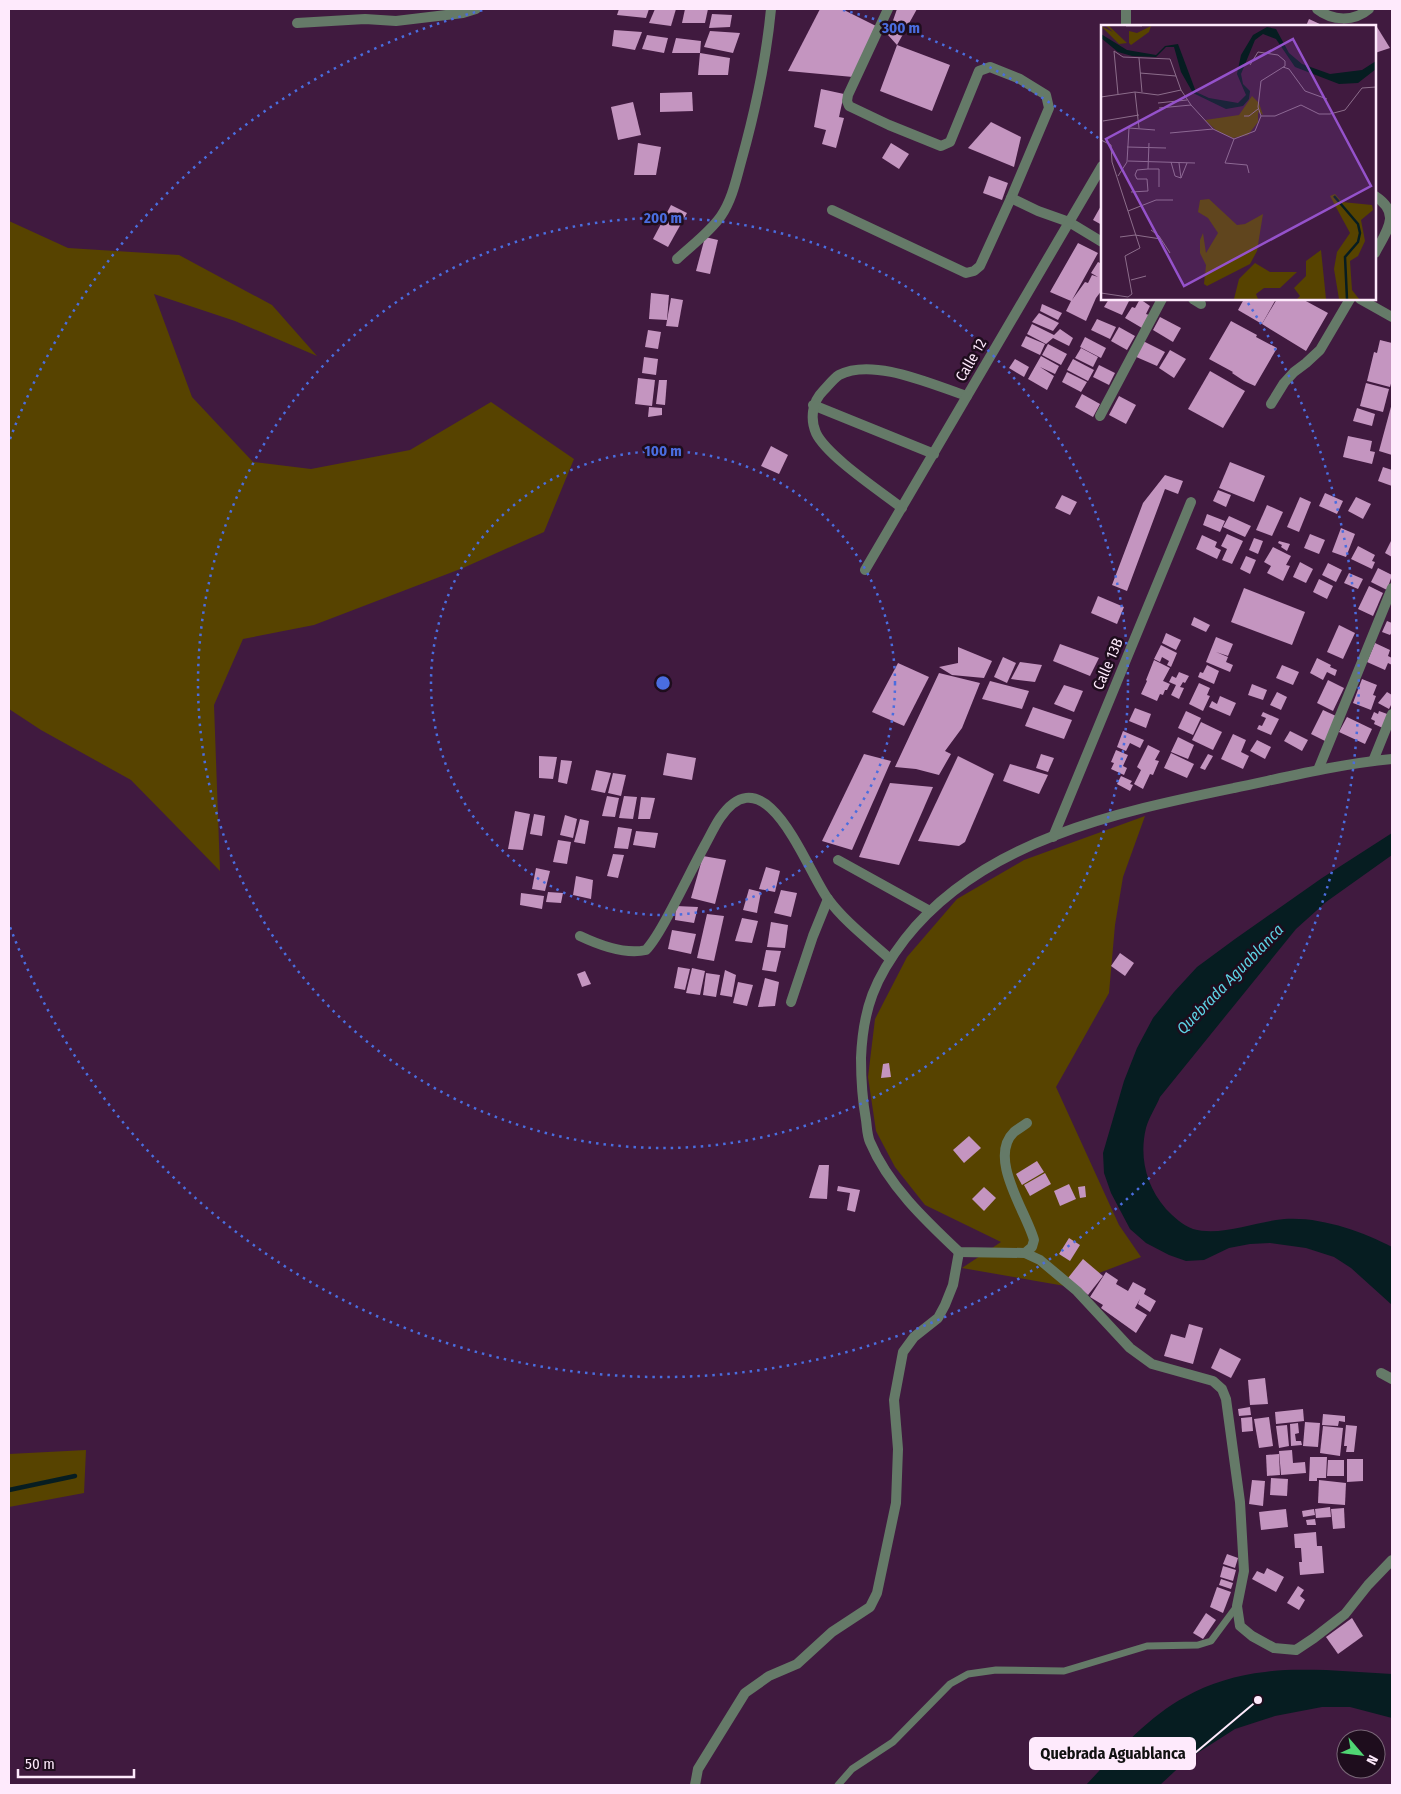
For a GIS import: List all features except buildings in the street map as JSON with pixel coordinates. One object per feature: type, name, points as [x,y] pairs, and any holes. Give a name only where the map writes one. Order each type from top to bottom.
[{"type":"street","points":[[434,17],[440,9]]},
{"type":"street","points":[[298,23],[365,19],[396,21],[463,13],[476,9]]},
{"type":"street","points":[[677,259],[721,216],[730,198],[748,136],[760,84],[771,9]]},
{"type":"street","points":[[832,210],[966,273],[974,271],[980,266],[1049,108],[1046,95],[1020,79],[990,67],[979,71],[950,142],[941,146],[882,122],[849,106],[847,101],[848,95],[888,9]]},
{"type":"street","points":[[1317,9],[1335,18],[1353,18],[1369,9]]},
{"type":"street","name":"Calle 12","points":[[865,570],[1101,168]]},
{"type":"street","points":[[1376,197],[1387,203],[1392,213],[1390,226],[1376,251]]},
{"type":"street","points":[[1010,198],[1069,222],[1101,241]]},
{"type":"street","points":[[1100,416],[1161,300]]},
{"type":"street","points":[[1271,404],[1284,383],[1320,350],[1349,300]]},
{"type":"street","points":[[1362,300],[1392,316]]},
{"type":"street","points":[[902,508],[842,462],[824,445],[816,433],[813,404],[819,395],[838,376],[855,370],[880,369],[967,396]]},
{"type":"street","points":[[813,404],[934,454]]},
{"type":"street","name":"Calle 13B","points":[[1052,837],[1191,502]]},
{"type":"street","points":[[1318,770],[1392,588]]},
{"type":"street","points":[[1373,761],[1392,714]]},
{"type":"street","points":[[1392,759],[1318,770],[1144,806],[1052,837],[983,870],[958,887],[930,911],[890,959],[875,986],[866,1012],[862,1041],[861,1088],[869,1140],[890,1178],[934,1229],[959,1252],[1025,1253],[1040,1260],[1077,1292],[1130,1348],[1152,1364],[1213,1381],[1222,1389],[1226,1399],[1240,1502],[1244,1571],[1237,1606],[1240,1626],[1252,1636],[1274,1648],[1296,1650],[1345,1614],[1368,1585],[1392,1560]]},
{"type":"street","points":[[580,936],[594,943],[636,952],[646,950],[661,928],[720,819],[734,802],[747,797],[760,800],[777,814],[796,839],[817,882],[828,899],[851,924],[890,959]]},
{"type":"street","points":[[838,860],[930,911]]},
{"type":"street","points":[[791,1002],[828,899]]},
{"type":"street","points":[[1025,1253],[1032,1247],[1034,1240],[1010,1181],[1004,1160],[1007,1144],[1013,1133],[1027,1124]]},
{"type":"street","points":[[695,1785],[698,1769],[745,1693],[769,1676],[798,1664],[832,1632],[870,1607],[877,1593],[896,1503],[898,1449],[894,1400],[903,1352],[914,1337],[938,1318],[953,1285],[959,1252]]},
{"type":"street","points":[[1381,1373],[1392,1379]]},
{"type":"lane","points":[[838,1785],[852,1769],[893,1742],[950,1684],[968,1674],[996,1670],[1064,1671],[1148,1646],[1198,1645],[1211,1641],[1237,1606]]},
{"type":"shaded area","points":[[9,221],[68,248],[179,255],[272,305],[317,356],[235,321],[154,294],[192,397],[253,462],[311,469],[410,450],[491,402],[574,459],[544,532],[463,568],[314,625],[243,639],[214,705],[220,871],[131,780],[41,730],[9,709]]},
{"type":"shaded area","points":[[1145,816],[1123,877],[1115,925],[1109,993],[1056,1087],[1119,1225],[1141,1257],[1065,1286],[962,1268],[1001,1242],[925,1205],[895,1167],[876,1131],[868,1077],[875,1019],[907,957],[957,899],[1024,860]]},
{"type":"shaded area","points":[[86,1450],[84,1493],[9,1507],[9,1454]]},
{"type":"water","points":[[1392,833],[1392,855],[1326,902],[1296,929],[1160,1097],[1146,1128],[1143,1150],[1146,1171],[1153,1191],[1175,1218],[1193,1229],[1213,1231],[1234,1229],[1276,1220],[1305,1219],[1351,1229],[1392,1247],[1392,1305],[1351,1268],[1334,1257],[1306,1248],[1270,1243],[1250,1244],[1229,1248],[1204,1260],[1186,1261],[1169,1255],[1146,1243],[1130,1229],[1111,1193],[1104,1173],[1103,1153],[1124,1081],[1137,1048],[1153,1018],[1197,967],[1322,878]]},
{"type":"water","points":[[1287,1670],[1392,1674],[1392,1718],[1350,1707],[1322,1707],[1275,1716],[1235,1729],[1188,1759],[1160,1785],[1086,1785],[1145,1725],[1172,1705],[1194,1692],[1224,1680],[1255,1673]]},
{"type":"waterway","points":[[9,1490],[75,1476]]},
{"type":"place","name":"Quebrada Aguablanca","points":[[1258,1700]]}]
